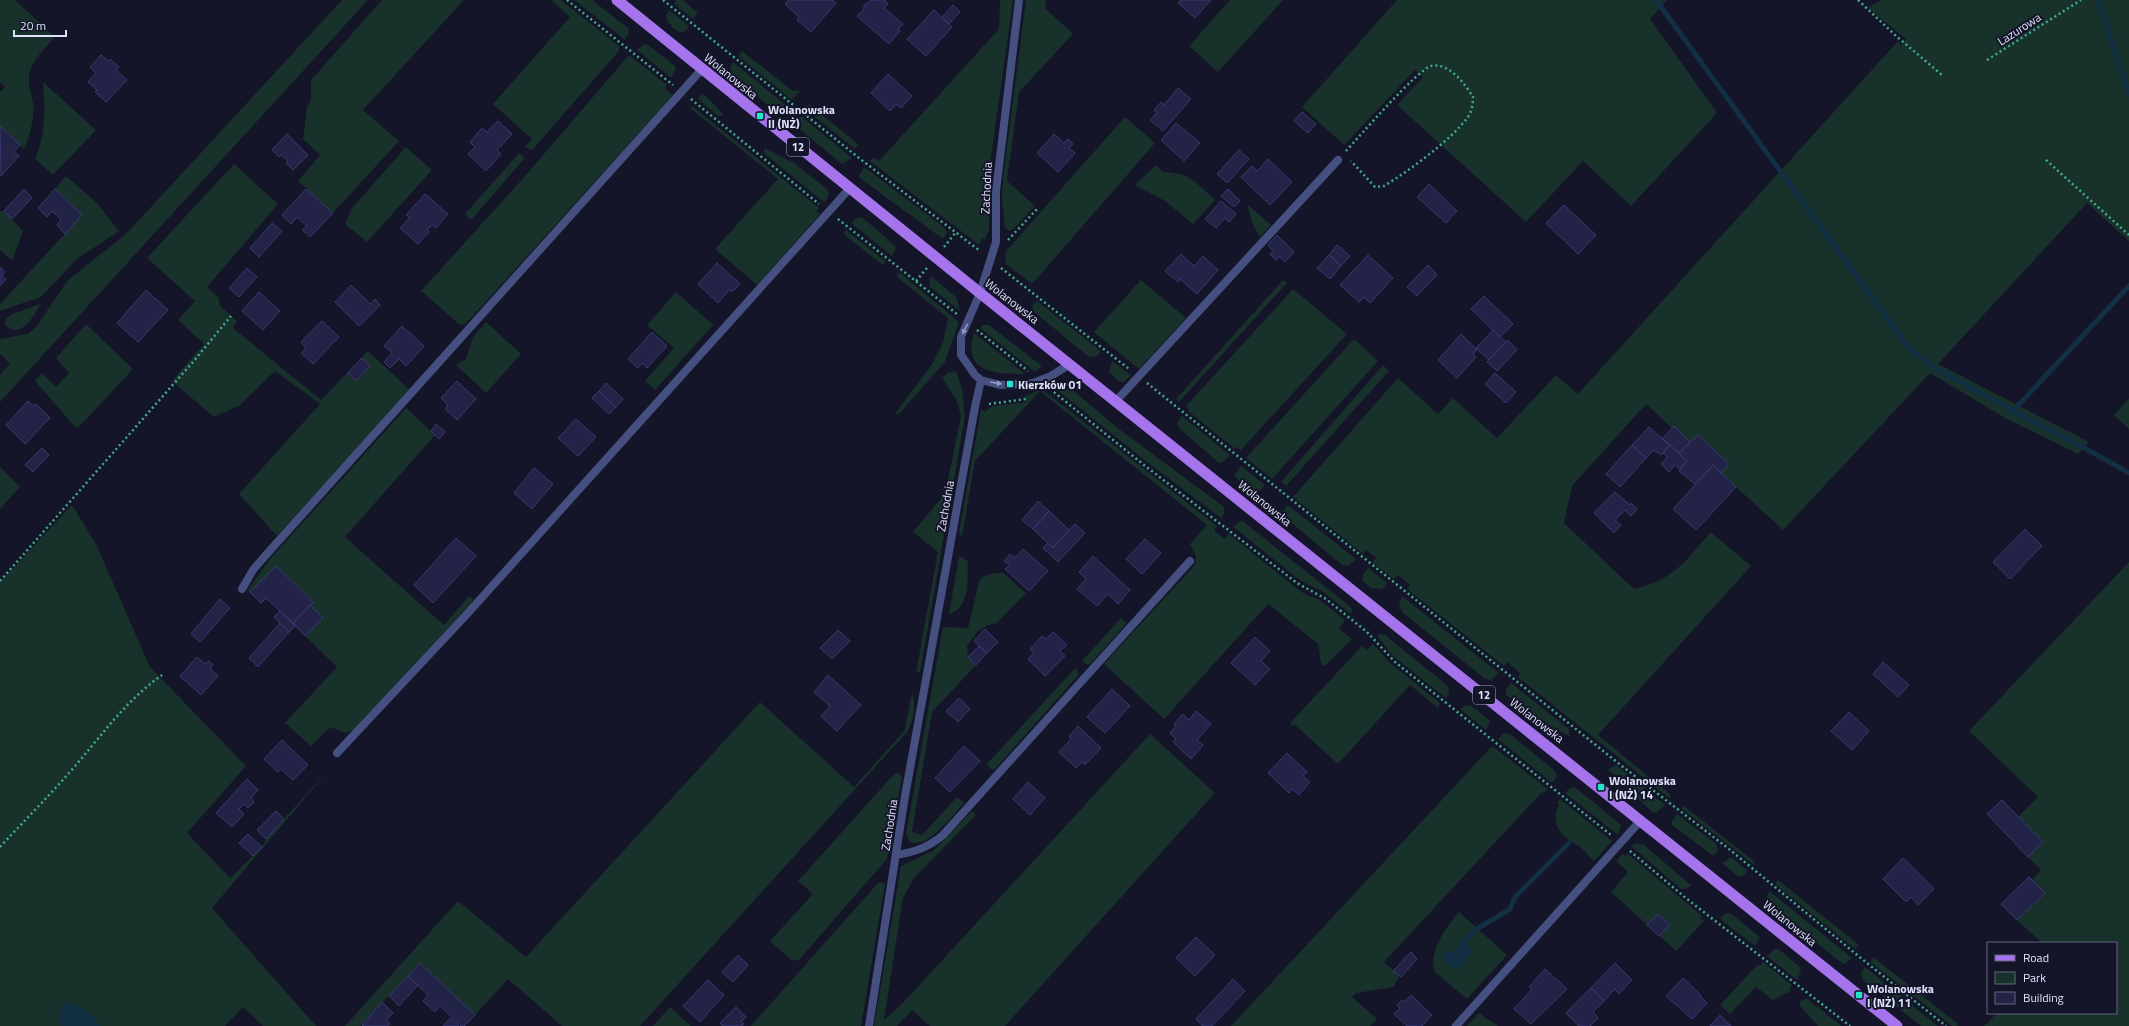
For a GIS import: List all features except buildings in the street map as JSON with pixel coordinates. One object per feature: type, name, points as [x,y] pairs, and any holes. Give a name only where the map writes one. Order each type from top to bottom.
[{"type":"main road","name":"Wolanowska","points":[[617,0],[980,293],[1897,1026]]},
{"type":"street","name":"Zachodnia","points":[[869,1026],[896,855],[981,380],[970,371],[961,355],[961,337],[980,293],[996,242],[997,185],[1019,0]]},
{"type":"street","points":[[242,589],[253,570],[270,550],[702,69]]},
{"type":"street","points":[[1116,401],[1338,160]]},
{"type":"street","points":[[337,754],[467,614],[850,188]]},
{"type":"street","points":[[981,380],[1000,385],[1033,383],[1051,376],[1070,364]]},
{"type":"street","points":[[896,855],[921,850],[933,844],[943,834],[1190,561]]},
{"type":"street","points":[[1456,1026],[1641,820]]},
{"type":"path","points":[[567,0],[1144,465],[1297,583],[1326,599],[1367,632],[1384,652],[1406,671],[1621,843],[1687,899],[1850,1026]]},
{"type":"path","points":[[664,0],[859,158],[1139,377],[1618,763],[1729,849],[1862,960],[1946,1026]]},
{"type":"path","points":[[1858,0],[1895,35],[1942,75]]},
{"type":"path","name":"Lazurowa","points":[[1987,60],[2081,0]]},
{"type":"path","points":[[1431,66],[1441,67],[1455,75],[1473,97],[1473,108],[1468,117],[1429,155],[1384,186],[1375,187],[1371,184],[1344,153],[1416,76],[1431,66]]},
{"type":"path","points":[[2046,160],[2129,235]]},
{"type":"path","points":[[996,242],[1004,241],[1013,236],[1038,208]]},
{"type":"path","points":[[0,581],[193,362],[231,316]]},
{"type":"path","points":[[975,407],[985,407],[991,403],[1026,399]]},
{"type":"path","points":[[0,847],[69,773],[122,710],[140,691],[162,675]]},
{"type":"green space","points":[[0,0],[15,0],[55,37],[38,56],[30,73],[29,82],[33,103],[33,121],[24,149],[0,126],[0,92],[5,87],[0,83]]},
{"type":"green space","points":[[342,0],[368,0],[0,402],[0,375],[10,363],[0,354],[0,339],[27,334],[36,327],[68,280],[126,234]]},
{"type":"green space","points":[[382,0],[464,0],[363,110],[399,141],[333,213],[298,181],[320,155],[303,139],[307,106],[311,101],[311,80]]},
{"type":"green space","points":[[551,0],[561,0],[619,46],[619,51],[532,150],[525,147],[532,139],[493,104],[570,17]]},
{"type":"green space","points":[[574,0],[592,0],[628,28],[629,33],[625,40]]},
{"type":"green space","points":[[676,0],[683,0],[698,13],[693,19],[674,4]]},
{"type":"green space","points":[[1000,0],[1013,0],[989,171],[989,230],[985,239],[982,238],[979,245],[870,161],[874,157],[879,161],[999,29]]},
{"type":"green space","points":[[1026,0],[1046,0],[1045,8],[1073,34],[1019,92],[1007,181],[1035,206],[1014,229],[1009,231],[1005,228],[1002,200],[1003,178]]},
{"type":"green space","points":[[1230,0],[1283,0],[1218,72],[1189,46]]},
{"type":"green space","points":[[1397,0],[1667,0],[1650,19],[1717,113],[1631,206],[1583,161],[1526,222],[1397,105],[1423,77],[1415,70],[1344,145],[1302,107]]},
{"type":"green space","points":[[1881,0],[2129,0],[2129,241],[2087,203],[1938,364],[2089,442],[2078,454],[2007,419],[1930,373],[1783,530],[1646,404],[1572,486],[1564,523],[1634,589],[1660,580],[1670,574],[1686,560],[1711,532],[1751,566],[1598,735],[1671,795],[1669,798],[1518,677],[1520,673],[1507,662],[1504,666],[1407,589],[1410,585],[1398,575],[1394,579],[1372,562],[1376,558],[1366,550],[1363,554],[1293,497],[1398,378],[1438,414],[1453,398],[1497,438],[1556,375],[1578,394],[1898,41],[1901,45],[1906,39],[1868,8]]},
{"type":"green space","points":[[669,10],[689,26],[683,33],[674,29],[668,22],[666,16]]},
{"type":"green space","points":[[644,44],[648,45],[674,65],[676,69],[671,78],[637,50]]},
{"type":"green space","points":[[742,51],[793,91],[801,90],[792,100],[738,56]]},
{"type":"green space","points":[[629,55],[667,85],[665,88],[673,95],[471,318],[464,325],[459,324],[421,291],[526,175]]},
{"type":"green space","points":[[733,62],[788,107],[782,113],[777,113],[732,75],[730,67]]},
{"type":"green space","points":[[43,82],[96,130],[53,175],[35,159],[39,150],[43,131]]},
{"type":"green space","points":[[702,94],[706,96],[724,115],[718,116],[698,99]]},
{"type":"green space","points":[[809,104],[858,144],[855,149],[806,110]]},
{"type":"green space","points":[[692,106],[819,208],[817,211],[820,214],[757,285],[715,249],[778,179],[690,108]]},
{"type":"green space","points":[[801,116],[852,158],[842,164],[797,127],[796,122]]},
{"type":"green space","points":[[1125,117],[1155,143],[1032,284],[1006,264],[1005,255],[1007,250]]},
{"type":"green space","points":[[406,147],[432,170],[367,242],[345,224],[352,208]]},
{"type":"green space","points":[[764,148],[794,163],[827,189],[829,194],[825,203],[765,154]]},
{"type":"green space","points":[[519,153],[525,158],[471,220],[465,214]]},
{"type":"green space","points":[[234,164],[278,204],[207,287],[219,298],[220,306],[237,321],[233,328],[321,400],[368,351],[410,390],[277,536],[239,494],[320,404],[275,371],[240,405],[214,417],[172,381],[204,344],[178,320],[195,301],[147,258]]},
{"type":"green space","points":[[1156,165],[1163,172],[1180,174],[1192,180],[1215,200],[1193,224],[1165,201],[1135,185]]},
{"type":"green space","points":[[864,167],[945,228],[947,234],[943,239],[860,178],[859,176]]},
{"type":"green space","points":[[66,176],[97,203],[119,231],[77,259],[41,297],[0,311],[0,304],[82,215],[55,189]]},
{"type":"green space","points":[[1247,204],[1271,225],[1260,237],[1253,225]]},
{"type":"green space","points":[[0,211],[4,211],[23,231],[12,261],[0,250]]},
{"type":"green space","points":[[858,217],[863,218],[894,245],[896,248],[892,256],[851,223]]},
{"type":"green space","points":[[846,230],[886,262],[883,265],[843,234]]},
{"type":"green space","points":[[899,272],[959,322],[945,362],[898,415],[895,414],[932,364],[943,343],[948,318],[897,277]]},
{"type":"green space","points":[[931,276],[957,298],[960,311],[929,286]]},
{"type":"green space","points":[[1141,280],[1186,318],[1139,369],[1094,332]]},
{"type":"green space","points":[[1283,280],[1287,283],[1179,402],[1176,399]]},
{"type":"green space","points":[[1293,289],[1347,334],[1241,450],[1237,447],[1235,449],[1188,411],[1189,409],[1186,406]]},
{"type":"green space","points":[[676,292],[713,325],[655,390],[645,381],[674,348],[647,325]]},
{"type":"green space","points":[[1037,301],[1101,351],[1097,356],[1089,357],[1034,312],[1032,306]]},
{"type":"green space","points":[[40,304],[30,321],[20,329],[14,330],[9,328],[4,322],[10,315]]},
{"type":"green space","points":[[486,322],[521,354],[486,393],[456,365],[466,359],[473,337]]},
{"type":"green space","points":[[86,324],[133,369],[79,427],[75,427],[35,381],[42,373],[56,387],[69,373],[56,358]]},
{"type":"green space","points":[[983,325],[989,325],[1042,366],[1035,372],[980,328]]},
{"type":"green space","points":[[974,333],[1025,374],[993,372],[977,364],[973,356],[972,346]]},
{"type":"green space","points":[[1354,339],[1378,361],[1272,479],[1246,458]]},
{"type":"green space","points":[[1112,361],[1131,375],[1124,382],[1120,382],[1109,372]]},
{"type":"green space","points":[[1383,365],[1389,371],[1286,486],[1281,482]]},
{"type":"green space","points":[[956,371],[963,396],[964,423],[920,672],[916,673],[938,552],[913,532],[945,494],[961,416],[957,401],[942,378],[948,373]]},
{"type":"green space","points":[[1070,388],[1119,429],[1224,507],[1225,513],[1221,518],[1147,462],[1056,389]]},
{"type":"green space","points":[[1042,389],[1217,526],[1214,531],[1225,539],[1229,534],[1303,593],[1320,600],[1345,620],[1339,629],[1352,639],[1325,666],[1321,663],[1318,644],[1268,604],[1164,719],[1104,664],[1193,567],[1196,558],[1190,544],[1207,525],[1040,391],[975,461],[962,536],[959,533],[981,410],[985,412],[992,406],[1026,402],[1025,396]]},
{"type":"green space","points":[[2129,399],[2129,429],[2114,415]]},
{"type":"green space","points":[[406,408],[435,435],[345,537],[444,625],[469,596],[474,600],[353,730],[346,733],[330,727],[311,746],[285,723],[337,667],[305,636],[323,618],[310,605],[313,601],[276,566],[250,592],[247,591],[269,560]]},
{"type":"green space","points":[[1182,416],[1230,455],[1222,463],[1219,463],[1179,428],[1177,423]]},
{"type":"green space","points":[[1241,466],[1265,485],[1258,492],[1252,492],[1234,476]]},
{"type":"green space","points":[[0,467],[20,487],[0,509]]},
{"type":"green space","points":[[72,505],[96,544],[150,667],[246,766],[187,833],[230,878],[262,847],[266,839],[332,766],[212,908],[316,1026],[263,1026],[243,1007],[225,1026],[0,1026],[0,582]]},
{"type":"green space","points":[[1288,505],[1356,559],[1349,566],[1342,565],[1282,515],[1281,513]]},
{"type":"green space","points":[[1240,521],[1244,522],[1352,608],[1351,614],[1322,591],[1301,581],[1233,527]]},
{"type":"green space","points":[[959,556],[968,561],[966,592],[961,606],[956,611],[949,614]]},
{"type":"green space","points":[[2129,562],[2129,1026],[1984,1026],[1996,1014],[2117,1014],[2117,942],[2041,942],[2017,920],[2045,893],[2032,880],[2041,870],[2028,857],[2018,817],[2038,797],[1969,731]]},
{"type":"green space","points":[[1368,568],[1387,583],[1382,589],[1371,588],[1363,581],[1363,574]]},
{"type":"green space","points":[[994,573],[1003,573],[1026,593],[997,623],[988,625],[978,631],[967,646],[968,657],[976,665],[932,712],[912,832],[922,835],[957,797],[964,803],[947,823],[932,836],[917,843],[910,842],[906,834],[943,627],[968,628],[979,582],[982,577]]},
{"type":"green space","points":[[1402,596],[1499,673],[1491,680],[1485,679],[1402,612],[1399,603]]},
{"type":"green space","points":[[1121,618],[1127,623],[1090,664],[1086,664],[1082,661]]},
{"type":"green space","points":[[1379,634],[1385,635],[1448,686],[1449,692],[1446,698],[1394,657],[1377,636]]},
{"type":"green space","points":[[1373,644],[1390,663],[1440,703],[1438,708],[1410,685],[1338,764],[1295,725],[1293,726],[1290,723],[1362,646],[1367,650]]},
{"type":"green space","points":[[1076,667],[1079,675],[994,770],[986,765]]},
{"type":"green space","points":[[1511,683],[1569,729],[1569,736],[1536,719],[1506,695],[1506,689]]},
{"type":"green space","points":[[912,693],[914,713],[907,732],[640,1026],[562,1026],[508,979],[475,1015],[420,963],[360,1026],[345,1026],[458,901],[526,957],[760,702],[854,787],[905,730]]},
{"type":"green space","points":[[1466,705],[1472,706],[1488,719],[1490,722],[1486,730],[1460,709]]},
{"type":"green space","points":[[1504,733],[1510,734],[1555,771],[1557,777],[1552,783],[1498,739]]},
{"type":"green space","points":[[1150,734],[1215,793],[1005,1026],[930,1026],[912,1010],[897,1026],[874,1026],[901,866],[934,850],[972,811],[976,815],[914,878],[903,898],[884,1020],[902,1004]]},
{"type":"green space","points":[[1492,746],[1548,789],[1544,793],[1542,792],[1384,962],[1399,976],[1394,987],[1356,993],[1352,997],[1377,1019],[1370,1026],[1231,1026]]},
{"type":"green space","points":[[1616,765],[1665,805],[1656,813],[1652,812],[1608,769]]},
{"type":"green space","points":[[895,773],[899,773],[902,777],[887,859],[798,961],[790,959],[770,941],[813,894],[798,881]]},
{"type":"green space","points":[[1575,787],[1621,825],[1618,835],[1565,793],[1570,788]]},
{"type":"green space","points":[[1560,799],[1612,841],[1594,861],[1582,849],[1562,834],[1556,825],[1556,812],[1559,805],[1557,803]]},
{"type":"green space","points":[[1684,806],[1755,862],[1753,864],[1682,809]]},
{"type":"green space","points":[[1677,814],[1716,844],[1718,850],[1714,856],[1673,826],[1671,823]]},
{"type":"green space","points":[[1635,843],[1644,845],[1691,885],[1687,889],[1681,889],[1631,846]]},
{"type":"green space","points":[[1623,854],[1625,856],[1628,854],[1702,916],[1700,918],[1704,921],[1676,951],[1611,892],[1628,872],[1616,861]]},
{"type":"green space","points":[[1731,857],[1748,871],[1742,876],[1737,876],[1722,863]]},
{"type":"green space","points":[[1778,880],[1859,945],[1855,949],[1775,884]]},
{"type":"green space","points":[[882,882],[885,884],[861,1026],[751,1026],[878,883]]},
{"type":"green space","points":[[1769,891],[1852,958],[1845,964],[1839,961],[1771,906],[1767,897]]},
{"type":"green space","points":[[1459,912],[1507,955],[1467,999],[1435,972],[1433,965],[1436,949],[1440,940],[1449,924]]},
{"type":"green space","points":[[1730,913],[1760,937],[1755,946],[1720,919],[1724,914]]},
{"type":"green space","points":[[1775,949],[1780,950],[1800,967],[1801,971],[1797,980],[1767,956]]},
{"type":"green space","points":[[1873,957],[1958,1024],[1957,1026],[1952,1026],[1870,962]]},
{"type":"green space","points":[[1763,962],[1792,985],[1789,989],[1791,991],[1773,1000],[1756,987],[1730,1014],[1720,1005],[1758,964],[1760,966]]},
{"type":"green space","points":[[1865,967],[1938,1026],[1921,1026],[1863,980],[1861,973]]},
{"type":"green space","points":[[1806,998],[1842,1026],[1818,1026],[1800,1006],[1801,999],[1803,1001]]},
{"type":"green space","points":[[670,1007],[691,1026],[653,1026]]},
{"type":"green space","points":[[1479,1013],[1498,1026],[1467,1026]]},
{"type":"water","points":[[1465,942],[1472,951],[1457,970],[1444,962],[1442,958],[1444,953],[1455,951],[1460,943]]},
{"type":"water","points":[[68,1002],[90,1014],[101,1026],[61,1026],[60,1012],[63,1006]]},
{"type":"waterway","points":[[1656,0],[1908,347],[1931,365],[1947,375],[2129,473]]},
{"type":"waterway","points":[[2098,0],[2129,94]]},
{"type":"waterway","points":[[2013,411],[2129,286]]},
{"type":"waterway","points":[[1463,945],[1472,932],[1510,909],[1515,897],[1569,843]]},
{"type":"place","name":"Wolanowska II (NŻ)","points":[[760,116]]},
{"type":"place","name":"Kierzków 01","points":[[1010,384]]},
{"type":"place","name":"Wolanowska I (NŻ) 14","points":[[1601,787]]},
{"type":"place","name":"Wolanowska I (NŻ) 11","points":[[1859,995]]}]
